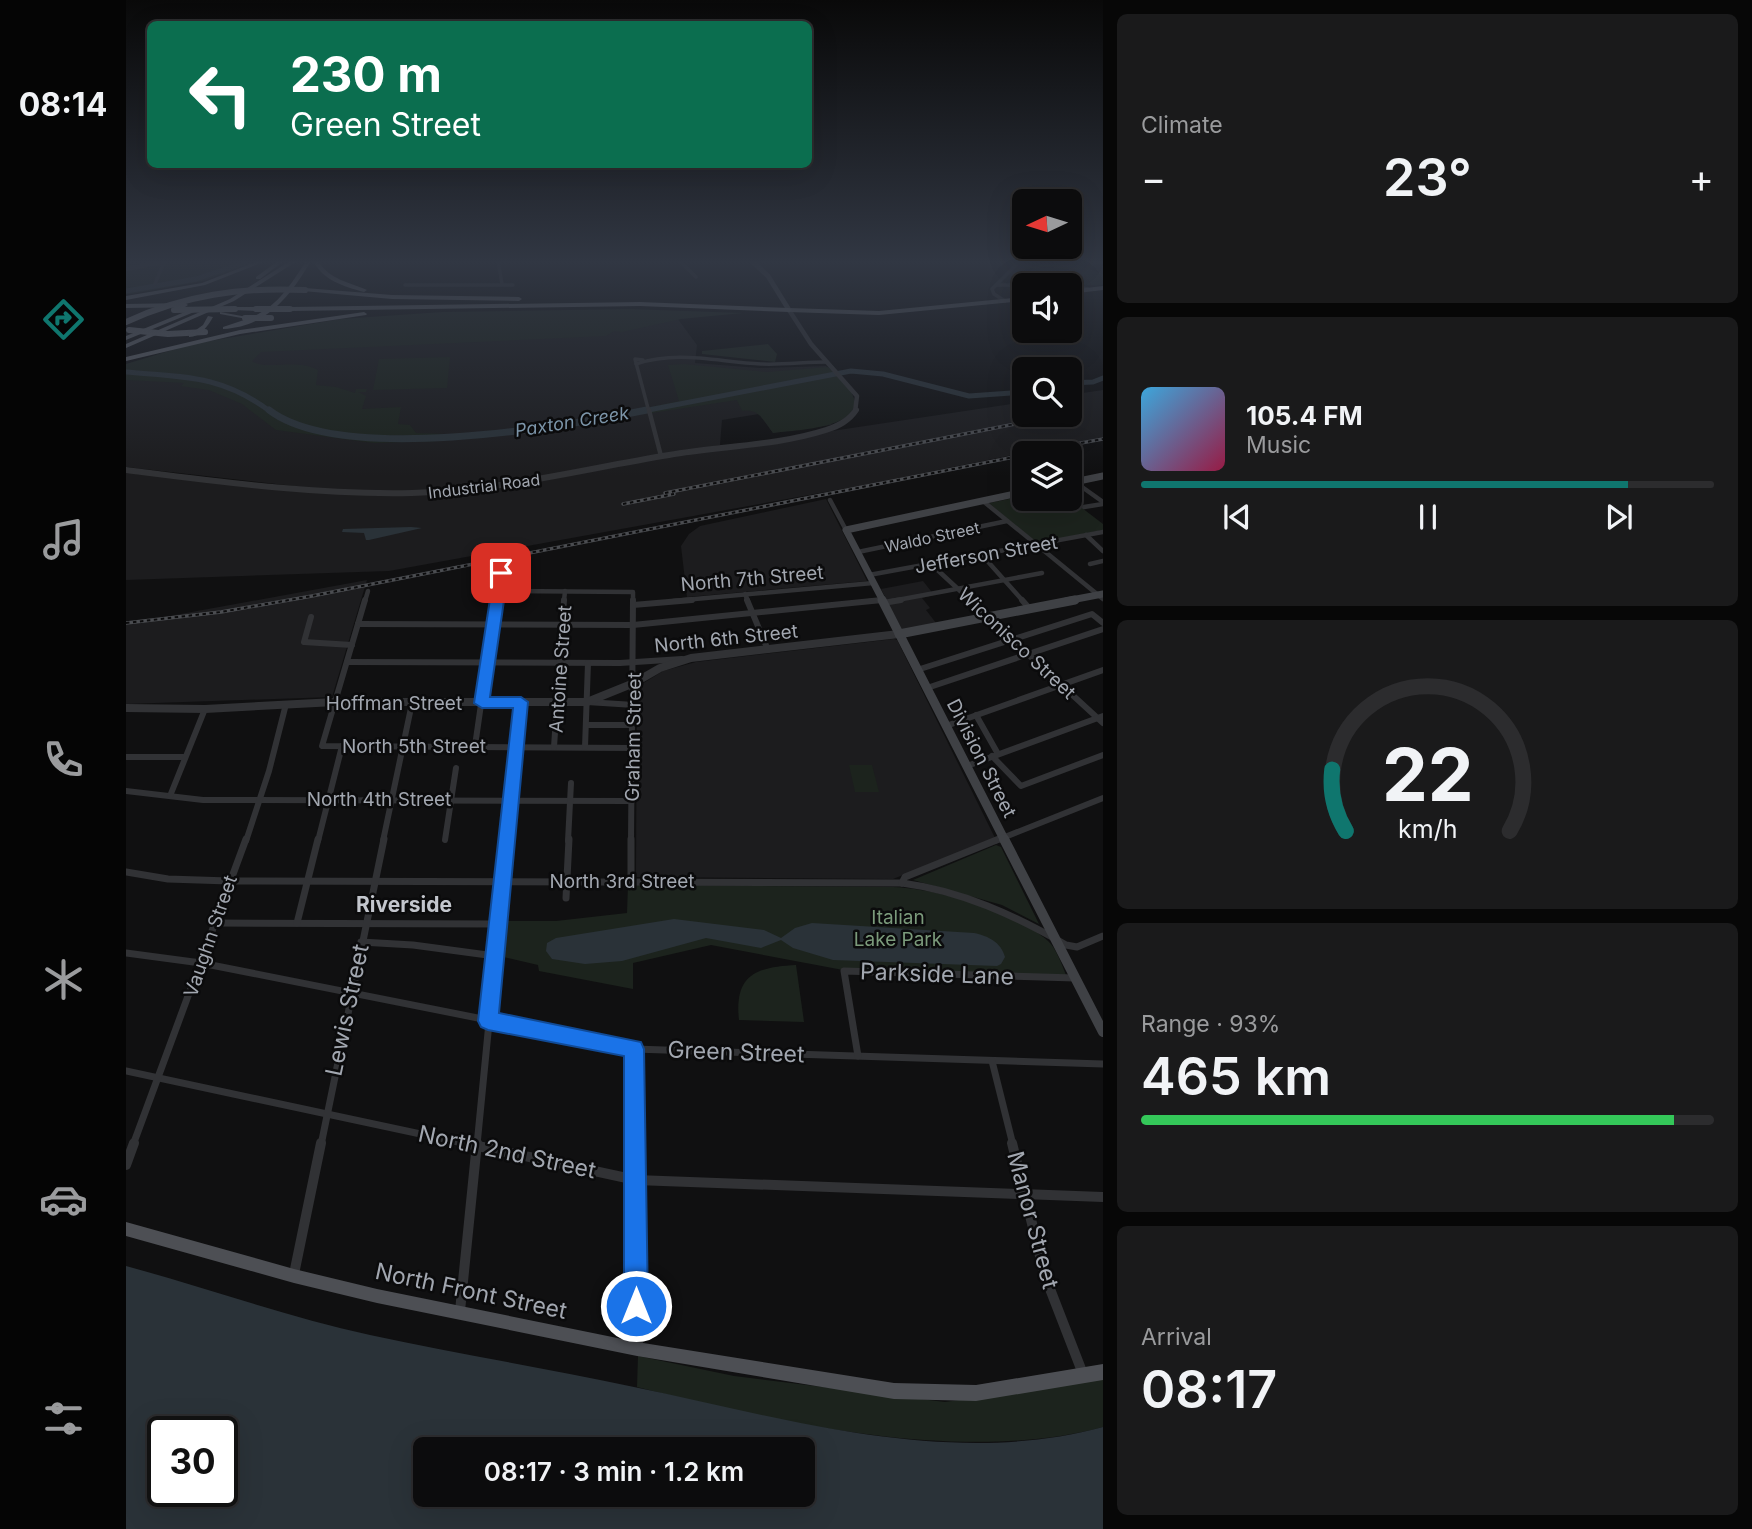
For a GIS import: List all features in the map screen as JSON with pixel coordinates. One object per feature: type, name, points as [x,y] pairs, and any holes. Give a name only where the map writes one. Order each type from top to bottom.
[{"type":"highway","points":[[152,332],[198,332]]},
{"type":"highway","points":[[126,346],[157,332]]},
{"type":"highway","points":[[126,359],[191,337],[197,332]]},
{"type":"highway","points":[[126,359],[241,332]]},
{"type":"main road","points":[[1082,480],[1103,476]]},
{"type":"main road","points":[[846,530],[1012,495]]},
{"type":"main road","name":"Division Street","points":[[846,530],[1103,1032]]},
{"type":"main road","name":"North 6th Street","points":[[899,634],[987,615],[1101,596]]},
{"type":"main road","name":"North Front Street","points":[[126,1229],[294,1276],[638,1349],[901,1391],[976,1393],[1103,1372]]},
{"type":"street","points":[[804,332],[827,362]]},
{"type":"street","points":[[808,362],[817,358],[815,349]]},
{"type":"street","points":[[638,370],[644,362],[689,358],[757,364],[827,362]]},
{"type":"street","points":[[661,456],[636,361],[689,361],[773,367],[827,362]]},
{"type":"street","name":"Industrial Road","points":[[126,470],[305,489],[414,493],[506,486],[661,456],[819,432],[838,426],[851,418],[858,405],[856,394],[827,362]]},
{"type":"street","points":[[1082,489],[1103,503]]},
{"type":"street","name":"Division Street","points":[[830,500],[846,530]]},
{"type":"street","points":[[983,501],[1101,596]]},
{"type":"street","points":[[1084,508],[1103,503]]},
{"type":"street","name":"Waldo Street","points":[[858,552],[1007,521]]},
{"type":"street","name":"Jefferson Street","points":[[869,575],[1103,532]]},
{"type":"street","points":[[1086,535],[1103,551]]},
{"type":"street","points":[[982,555],[1030,608]]},
{"type":"street","points":[[1090,564],[1103,561]]},
{"type":"street","name":"Wiconisco Street","points":[[931,564],[1061,685],[1100,717],[1103,723]]},
{"type":"street","points":[[475,746],[500,571]]},
{"type":"street","points":[[358,624],[634,625],[883,601],[1042,573]]},
{"type":"street","name":"North 7th Street","points":[[633,605],[873,583]]},
{"type":"street","points":[[335,702],[368,591]]},
{"type":"street","points":[[499,591],[565,591]]},
{"type":"street","name":"Graham Street","points":[[565,591],[633,592],[631,881]]},
{"type":"street","name":"Antoine Street","points":[[554,747],[565,591]]},
{"type":"street","points":[[745,594],[768,650]]},
{"type":"street","points":[[918,670],[1092,614],[1103,623]]},
{"type":"street","points":[[311,617],[304,642],[352,645]]},
{"type":"street","points":[[927,688],[1103,629]]},
{"type":"street","name":"North 6th Street","points":[[347,662],[634,663],[899,634]]},
{"type":"street","name":"Hoffman Street","points":[[587,702],[634,684],[660,667],[691,658]]},
{"type":"street","points":[[585,747],[588,663]]},
{"type":"street","points":[[946,726],[1103,670]]},
{"type":"street","name":"North 5th Street","points":[[335,702],[322,746],[633,748]]},
{"type":"street","points":[[460,1311],[521,702]]},
{"type":"street","name":"Hoffman Street","points":[[286,704],[587,702],[634,705]]},
{"type":"street","name":"Lewis Street","points":[[294,1276],[373,881],[412,703]]},
{"type":"street","points":[[126,708],[205,709],[286,704]]},
{"type":"street","name":"Vaughn Street","points":[[126,1166],[260,799],[286,704]]},
{"type":"street","points":[[170,796],[205,709]]},
{"type":"street","points":[[976,715],[995,755],[1021,786],[1103,755]]},
{"type":"street","points":[[967,766],[1100,717]]},
{"type":"street","points":[[586,725],[634,725]]},
{"type":"street","points":[[298,923],[342,746]]},
{"type":"street","points":[[126,757],[185,757]]},
{"type":"street","points":[[445,840],[456,768]]},
{"type":"street","points":[[566,898],[572,783]]},
{"type":"street","name":"North 4th Street","points":[[126,791],[203,800],[632,801]]},
{"type":"street","points":[[902,883],[905,877],[1103,798]]},
{"type":"street","name":"North 3rd Street","points":[[126,872],[168,879],[229,881],[902,883],[946,890],[997,907],[1055,939],[1077,947],[1103,936]]},
{"type":"street","points":[[215,923],[498,924]]},
{"type":"street","points":[[361,942],[413,945],[495,956]]},
{"type":"street","name":"Green Street","points":[[126,953],[201,963],[634,1049],[1103,1064]]},
{"type":"street","name":"Parkside Lane","points":[[858,1056],[844,971],[1075,978]]},
{"type":"street","points":[[634,1049],[638,1349]]},
{"type":"street","name":"Manor Street","points":[[992,1060],[1045,1276],[1083,1376]]},
{"type":"street","name":"North 2nd Street","points":[[126,1071],[636,1180],[1103,1197]]},
{"type":"shaded area","points":[[436,332],[688,332],[697,345],[695,363],[760,368],[826,366],[851,391],[854,399],[831,425],[773,433],[759,414],[722,420],[720,445],[481,487],[395,492],[338,491],[126,467],[126,366],[163,357]]},
{"type":"shaded area","points":[[1103,390],[1103,437],[1082,441],[1012,441],[1012,455],[859,486],[389,571],[126,580],[126,472],[322,492],[475,491],[699,451],[1012,404],[1012,427],[1082,427],[1082,393]]},
{"type":"shaded area","points":[[826,499],[867,581],[687,597],[681,546],[689,534],[700,526]]},
{"type":"shaded area","points":[[422,528],[369,540],[366,540],[364,533],[342,532],[343,529]]},
{"type":"shaded area","points":[[367,580],[332,697],[126,704],[126,624]]},
{"type":"shaded area","points":[[923,581],[934,595],[922,598],[930,608],[926,610],[936,623],[902,630],[881,589]]},
{"type":"shaded area","points":[[897,640],[995,838],[893,879],[636,877],[637,687],[663,671],[696,662]]},
{"type":"shaded area","points":[[674,919],[764,930],[781,938],[795,928],[812,923],[974,933],[993,940],[1005,957],[997,966],[833,960],[793,948],[781,940],[761,948],[706,938],[622,961],[585,964],[552,959],[546,951],[547,943],[556,938]]},
{"type":"shaded area","points":[[126,1266],[309,1320],[370,1335],[867,1434],[927,1441],[986,1443],[1045,1439],[1103,1427],[1103,1529],[126,1529]]},
{"type":"green space","points":[[261,332],[612,332],[606,336],[261,352],[252,361],[265,365],[300,365],[318,370],[316,385],[355,393],[356,389],[367,389],[366,392],[358,392],[366,396],[362,409],[401,407],[398,424],[410,425],[416,433],[447,434],[447,440],[441,441],[374,443],[276,430],[242,404],[209,390],[181,386],[184,383],[126,380],[126,364],[192,344]]},
{"type":"green space","points":[[768,344],[777,354],[775,362],[702,354],[702,351]]},
{"type":"green space","points":[[450,357],[447,388],[373,390],[379,359]]},
{"type":"green space","points":[[684,364],[767,372],[828,367],[851,392],[854,407],[848,415],[825,426],[773,433],[757,413],[742,411],[737,400],[652,413],[651,407],[679,401],[668,365]]},
{"type":"green space","points":[[1012,498],[1012,511],[1082,511],[1082,508],[1103,524],[1103,530],[1036,543],[989,503]]},
{"type":"green space","points":[[849,765],[872,765],[879,792],[855,792]]},
{"type":"green space","points":[[996,845],[1001,847],[1039,924],[1002,905],[913,880]]},
{"type":"green space","name":"Italian Lake Park","points":[[628,885],[893,887],[931,892],[975,903],[1034,930],[1054,948],[1066,975],[843,970],[711,945],[633,963],[633,989],[539,971],[538,965],[499,956],[503,921],[556,921],[627,913]]},
{"type":"green space","points":[[796,965],[804,1022],[739,1020],[740,993],[751,976],[770,968]]},
{"type":"green space","points":[[638,1356],[734,1376],[945,1402],[1103,1379],[1103,1427],[1048,1438],[991,1442],[931,1440],[809,1425],[637,1387]]},
{"type":"waterway","name":"Paxton Creek","points":[[638,412],[851,371],[883,374],[969,396],[1012,393]]},
{"type":"waterway","name":"Paxton Creek","points":[[126,372],[184,377],[219,384],[271,412]]},
{"type":"waterway","name":"Paxton Creek","points":[[1082,382],[1103,378]]},
{"type":"waterway","name":"Paxton Creek","points":[[269,410],[302,426],[346,436],[397,439],[508,432],[647,410]]},
{"type":"railway","points":[[665,493],[1012,425]]},
{"type":"railway","points":[[1082,443],[1103,439]]},
{"type":"railway","points":[[126,623],[221,612],[312,596],[1012,457]]},
{"type":"railway","points":[[623,504],[674,494]]},
{"type":"district","name":"Riverside","points":[[404,905]]},
{"type":"route","points":[[501,573],[482,703],[521,702],[488,1021],[634,1049],[636,1306]]}]
